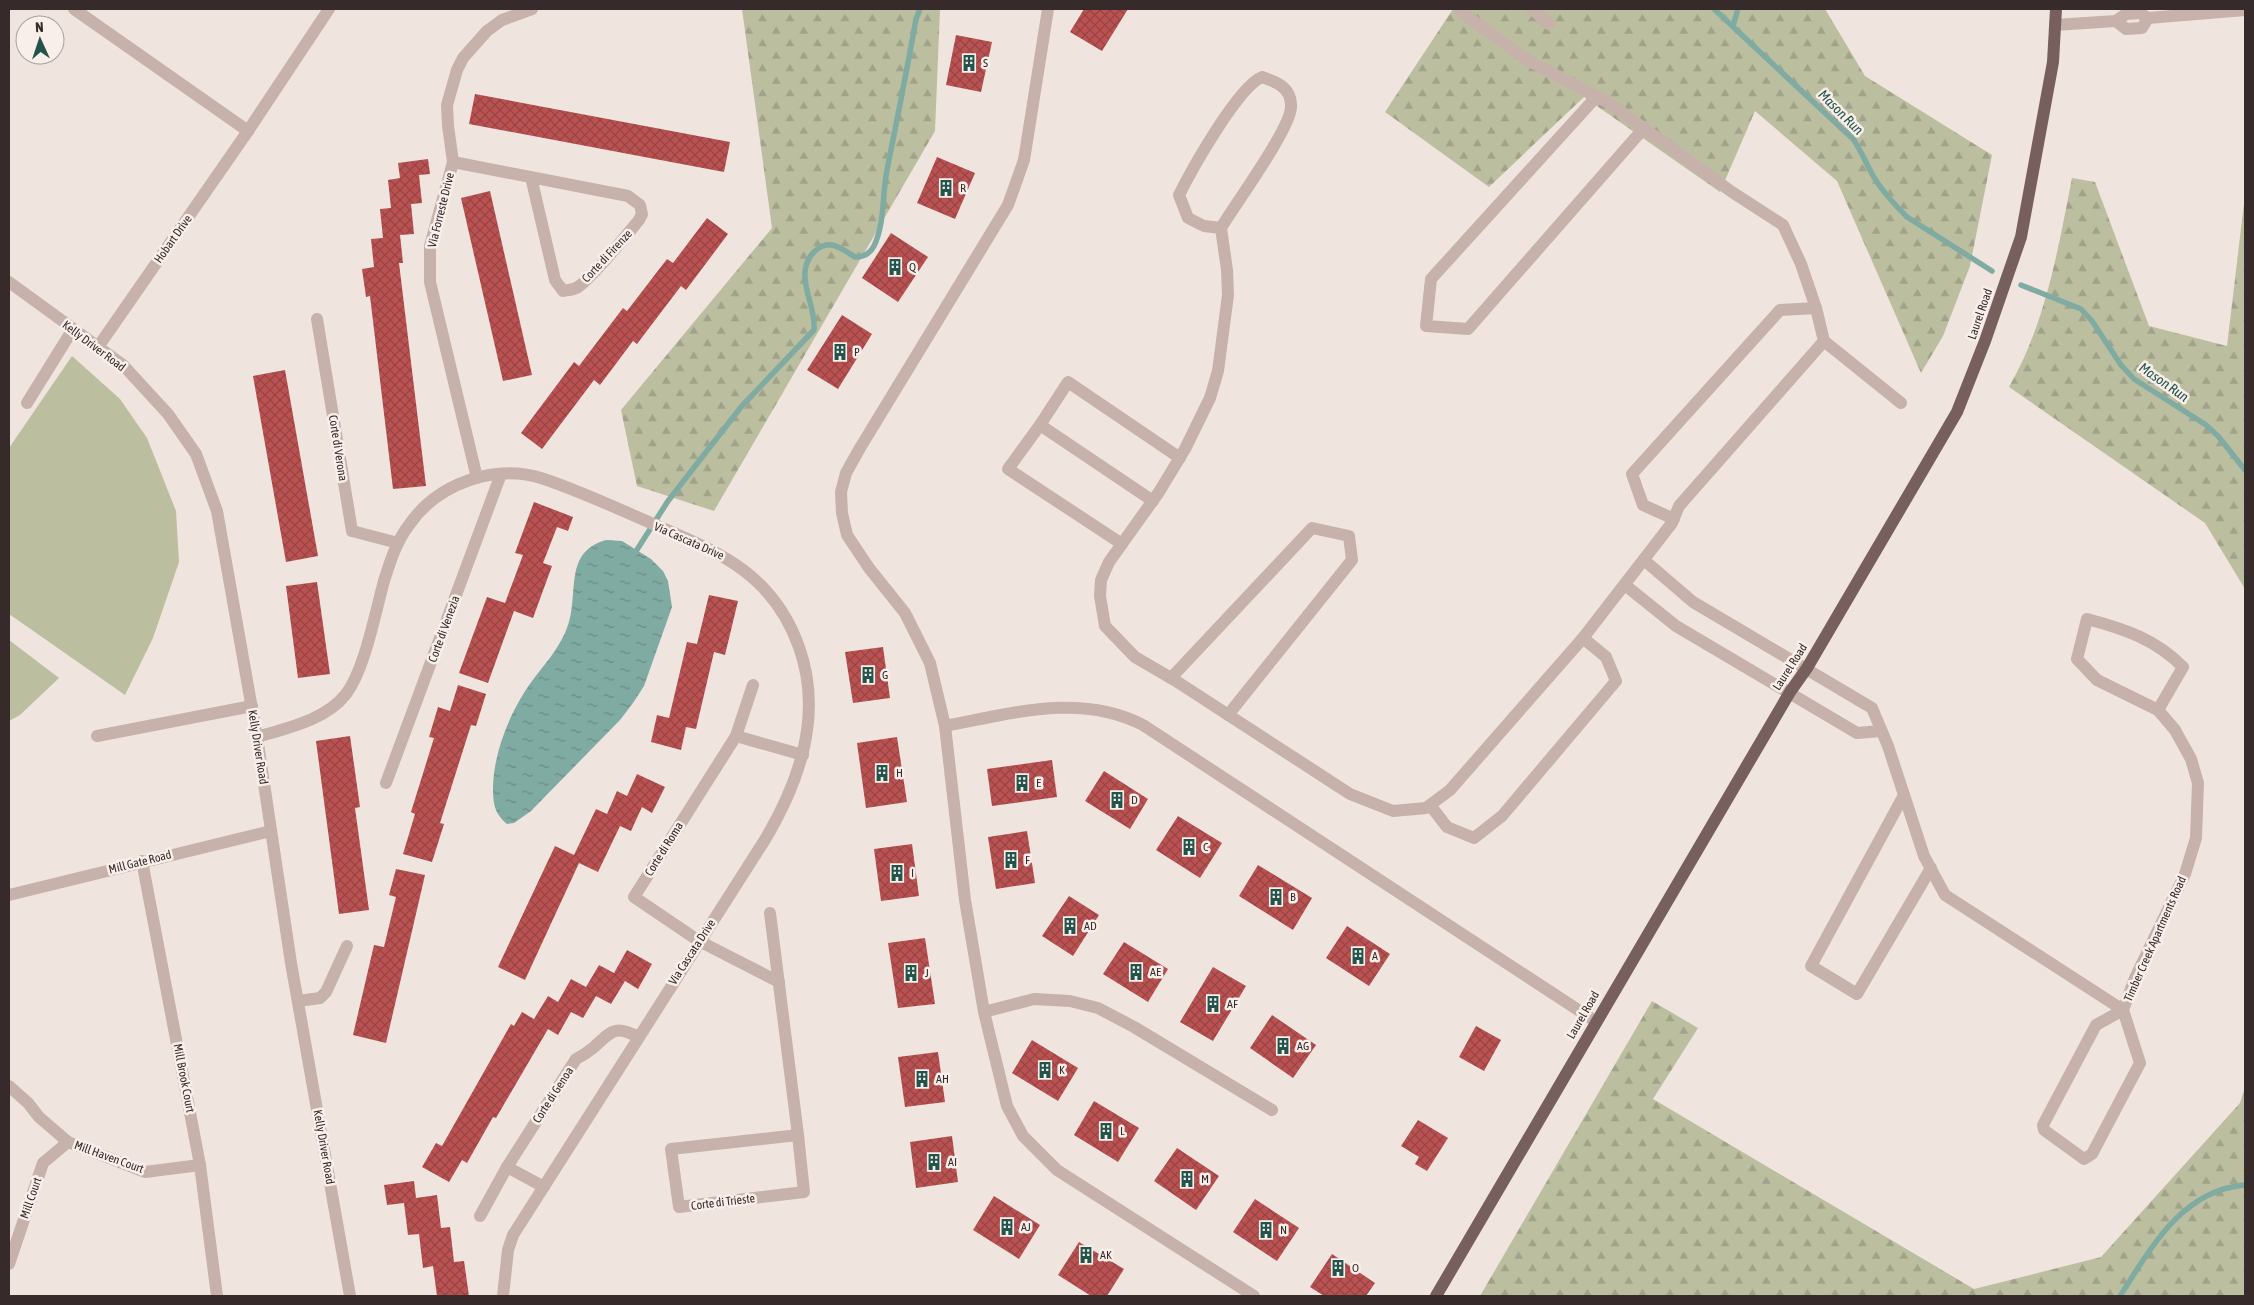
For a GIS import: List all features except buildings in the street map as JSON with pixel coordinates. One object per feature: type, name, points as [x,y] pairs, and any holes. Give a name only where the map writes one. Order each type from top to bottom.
[{"type":"main road","name":"Laurel Road","points":[[1436,1296],[1595,1021],[1790,692],[1807,668],[1957,412],[1985,341],[2021,237],[2052,62],[2056,9]]},
{"type":"street","points":[[74,9],[248,131]]},
{"type":"street","name":"Hobart Drive","points":[[98,347],[248,131],[329,9]]},
{"type":"street","name":"Via Forreste Drive","points":[[478,478],[430,282],[428,265],[434,227],[453,162],[447,105],[450,89],[460,64],[487,31],[502,20],[532,9]]},
{"type":"street","points":[[1048,9],[1024,160],[1008,205],[846,473],[841,492],[842,513],[847,535],[909,621],[930,663],[944,726],[965,900],[984,1012],[994,1061],[1007,1106],[1023,1136],[1057,1170],[1254,1296]]},
{"type":"street","points":[[1463,9],[1461,12],[1529,61],[1597,96],[1732,192],[1783,225],[1801,264],[1816,308],[1824,341],[1901,403]]},
{"type":"street","points":[[1532,9],[1548,24]]},
{"type":"street","points":[[2055,25],[2111,17],[2126,29],[2142,28],[2148,18],[2245,10]]},
{"type":"street","points":[[1220,228],[1204,226],[1188,218],[1179,196],[1197,161],[1221,124],[1252,81],[1262,77],[1279,83],[1287,90],[1292,107],[1284,129],[1220,228],[1227,270],[1228,295],[1218,371],[1210,398],[1180,458],[1153,501],[1109,562],[1101,580],[1100,596],[1105,626],[1135,657],[1171,678],[1350,794],[1393,811],[1426,808],[1450,790],[1583,638],[1644,560],[1674,518],[1679,506],[1824,341]]},
{"type":"street","points":[[1597,96],[1431,279],[1426,326],[1468,329],[1644,128]]},
{"type":"street","name":"Corte di Firenze","points":[[453,162],[531,177],[628,196],[640,205],[642,214],[632,228],[590,274],[578,286],[570,290],[562,290],[554,280],[531,177]]},
{"type":"street","name":"Kelly Driver Road","points":[[9,282],[122,365],[168,414],[196,454],[217,511],[252,706],[298,1001],[350,1296]]},
{"type":"street","points":[[1674,518],[1643,505],[1632,474],[1780,310],[1816,308]]},
{"type":"street","name":"Corte di Verona","points":[[317,319],[352,531],[398,542]]},
{"type":"street","points":[[26,403],[73,329]]},
{"type":"street","points":[[1122,544],[1008,469],[1068,382],[1180,458]]},
{"type":"street","points":[[1040,425],[1153,501]]},
{"type":"street","name":"Via Cascata Drive","points":[[257,738],[319,715],[333,707],[345,695],[359,670],[398,542],[408,525],[435,497],[455,486],[478,478],[501,474],[543,479],[719,553],[744,568],[767,591],[786,618],[800,650],[806,677],[808,702],[804,754],[791,793],[781,813],[513,1235],[508,1250],[502,1296]]},
{"type":"street","name":"Corte di Venezia","points":[[386,783],[501,474]]},
{"type":"street","points":[[1171,678],[1312,528],[1349,536],[1352,560],[1228,715]]},
{"type":"street","name":"Timber Creek Apartments Road","points":[[1644,560],[1693,602],[1872,708],[1924,856],[1945,894],[2123,1010],[2135,978],[2185,874],[2196,838],[2198,783],[2191,760],[2175,730],[2158,710]]},
{"type":"street","points":[[1625,585],[1676,626],[1857,733],[1881,731]]},
{"type":"street","points":[[2087,619],[2123,629],[2165,649],[2183,667],[2158,710],[2097,680],[2077,660],[2087,619]]},
{"type":"street","points":[[1430,806],[1447,827],[1474,838],[1502,816],[1616,681],[1606,657],[1583,638]]},
{"type":"street","name":"Corte di Roma","points":[[699,941],[634,897],[736,736],[753,685]]},
{"type":"street","points":[[97,736],[252,706]]},
{"type":"street","points":[[944,726],[1047,708],[1079,706],[1126,716],[1595,1021]]},
{"type":"street","points":[[736,736],[804,754]]},
{"type":"street","points":[[1904,795],[1812,966],[1857,994],[1931,868]]},
{"type":"street","name":"Mill Gate Road","points":[[9,895],[271,831]]},
{"type":"street","name":"Mill Brook Court","points":[[142,861],[200,1165],[217,1296]]},
{"type":"street","name":"Corte di Trieste","points":[[770,914],[798,1135],[804,1192],[679,1207],[672,1150],[798,1135]]},
{"type":"street","points":[[699,941],[779,982]]},
{"type":"street","points":[[298,1001],[320,998],[326,992],[348,946]]},
{"type":"street","points":[[984,1012],[1034,999],[1070,1001],[1098,1008],[1134,1026],[1272,1110]]},
{"type":"street","points":[[2123,1010],[2140,1063],[2092,1154],[2084,1159],[2044,1130],[2043,1125],[2096,1025],[2123,1010]]},
{"type":"street","name":"Corte di Genoa","points":[[480,1216],[507,1167],[576,1060],[593,1048],[606,1035],[615,1031],[622,1030],[638,1037]]},
{"type":"street","name":"Mill Haven Court","points":[[9,1086],[28,1102],[39,1118],[68,1142],[145,1172],[200,1165]]},
{"type":"street","name":"Mill Court","points":[[9,1264],[43,1163],[68,1142]]},
{"type":"street","points":[[507,1167],[544,1187]]},
{"type":"green space","points":[[742,9],[940,9],[935,131],[714,511],[637,486],[621,410],[772,228]]},
{"type":"green space","points":[[1453,9],[1825,9],[1865,76],[1992,155],[1970,266],[1943,336],[1921,373],[1837,181],[1755,111],[1720,192],[1584,97],[1489,187],[1385,112]]},
{"type":"green space","points":[[2244,9],[2245,9],[2245,195]]},
{"type":"green space","points":[[2072,178],[2095,182],[2149,326],[2227,346],[2245,195],[2245,589],[2205,523],[2009,387],[2022,363],[2042,311],[2056,258]]},
{"type":"green space","points":[[72,356],[120,399],[147,438],[176,511],[179,562],[153,638],[125,695],[9,614],[9,448]]},
{"type":"green space","points":[[9,640],[59,678],[20,715],[9,721]]},
{"type":"green space","points":[[1652,1001],[1698,1028],[1653,1099],[1974,1289],[2101,1257],[2240,1103],[2245,1087],[2245,1296],[1480,1296]]},
{"type":"water","points":[[606,540],[622,541],[651,559],[663,571],[668,581],[672,607],[644,686],[633,703],[620,720],[531,811],[514,823],[507,824],[497,812],[493,798],[494,773],[501,743],[519,702],[555,651],[565,633],[570,619],[577,566],[583,555],[592,546]]},
{"type":"waterway","points":[[633,556],[668,501],[741,407],[814,330],[814,320],[805,280],[805,270],[814,252],[825,245],[830,245],[858,257],[868,253],[874,246],[882,218],[885,180],[916,19],[920,9]]},
{"type":"waterway","name":"Mason Run","points":[[1714,9],[1854,140],[1879,186],[1907,217],[1992,271]]},
{"type":"waterway","points":[[1733,26],[1738,9]]},
{"type":"waterway","name":"Mason Run","points":[[2021,285],[2081,309],[2092,321],[2121,365],[2134,379],[2206,425],[2218,436],[2245,470]]},
{"type":"waterway","points":[[2120,1296],[2170,1224],[2203,1198],[2223,1189],[2245,1185]]},
{"type":"place","name":"S","points":[[969,63]]},
{"type":"place","name":"R","points":[[946,188]]},
{"type":"place","name":"Q","points":[[895,267]]},
{"type":"place","name":"P","points":[[840,352]]},
{"type":"place","name":"G","points":[[868,675]]},
{"type":"place","name":"H","points":[[882,773]]},
{"type":"place","name":"E","points":[[1022,783]]},
{"type":"place","name":"D","points":[[1117,800]]},
{"type":"place","name":"C","points":[[1189,847]]},
{"type":"place","name":"F","points":[[1011,860]]},
{"type":"place","name":"I","points":[[897,873]]},
{"type":"place","name":"B","points":[[1276,897]]},
{"type":"place","name":"AD","points":[[1070,926]]},
{"type":"place","name":"A","points":[[1358,956]]},
{"type":"place","name":"AE","points":[[1136,972]]},
{"type":"place","name":"J","points":[[911,973]]},
{"type":"place","name":"AF","points":[[1213,1004]]},
{"type":"place","name":"AG","points":[[1283,1046]]},
{"type":"place","name":"K","points":[[1045,1070]]},
{"type":"place","name":"AH","points":[[922,1079]]},
{"type":"place","name":"L","points":[[1106,1131]]},
{"type":"place","name":"AI","points":[[934,1162]]},
{"type":"place","name":"M","points":[[1187,1179]]},
{"type":"place","name":"AJ","points":[[1007,1227]]},
{"type":"place","name":"N","points":[[1266,1230]]},
{"type":"place","name":"AK","points":[[1086,1255]]},
{"type":"place","name":"O","points":[[1338,1268]]}]
